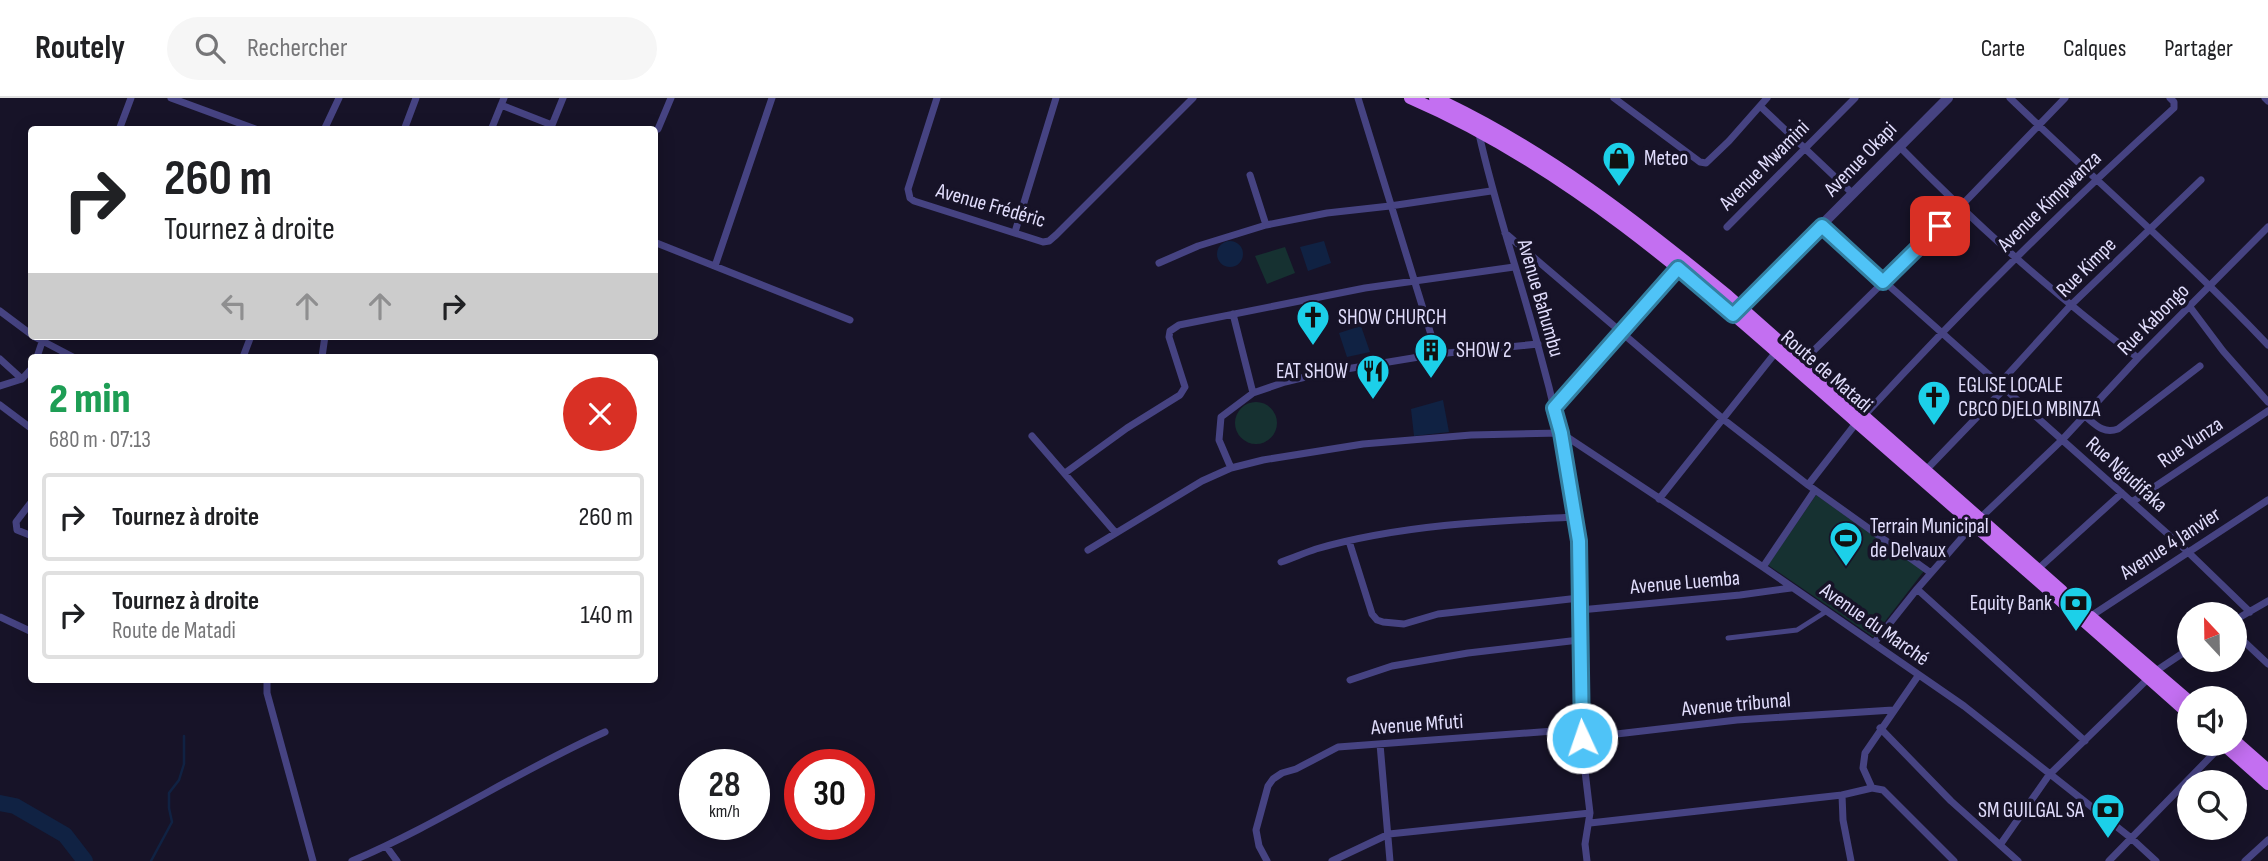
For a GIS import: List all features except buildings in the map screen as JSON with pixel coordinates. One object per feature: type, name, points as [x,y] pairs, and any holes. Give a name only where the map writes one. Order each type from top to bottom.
[{"type":"main road","name":"Route de Matadi","points":[[1409,98],[1480,126]]},
{"type":"main road","name":"Route de Matadi","points":[[1444,100],[1527,160],[1678,254],[1776,352],[1860,419],[2152,674],[2177,692]]},
{"type":"main road","name":"Route de Matadi","points":[[1598,202],[1678,268],[1802,362],[1860,419]]},
{"type":"main road","name":"Route de Matadi","points":[[1907,459],[1926,470],[1977,522],[2038,569],[2091,616],[2177,701]]},
{"type":"main road","points":[[2247,752],[2268,770]]},
{"type":"main road","points":[[2236,756],[2268,784]]},
{"type":"street","points":[[120,126],[131,98]]},
{"type":"street","points":[[171,98],[247,126]]},
{"type":"street","points":[[326,126],[339,98]]},
{"type":"street","points":[[406,126],[416,98]]},
{"type":"street","points":[[551,126],[563,98]]},
{"type":"street","points":[[658,129],[671,98]]},
{"type":"street","points":[[715,266],[772,98]]},
{"type":"street","name":"Avenue Frédéric","points":[[937,98],[908,189],[910,198],[1043,242],[1049,241],[1193,98]]},
{"type":"street","points":[[1015,232],[1056,98]]},
{"type":"street","points":[[1358,98],[1437,354]]},
{"type":"street","points":[[1614,98],[1700,162],[1706,163],[1761,101],[1852,193]]},
{"type":"street","name":"Avenue Mwamini","points":[[1727,227],[1855,98]]},
{"type":"street","name":"Avenue Okapi","points":[[1737,311],[1948,98]]},
{"type":"street","points":[[2010,98],[2095,180],[2211,285],[2268,345]]},
{"type":"street","points":[[1802,362],[1959,208],[2065,98]]},
{"type":"street","points":[[493,126],[502,102],[549,126]]},
{"type":"street","name":"Avenue Kimpwanza","points":[[1808,485],[1860,419],[1941,332],[2173,102]]},
{"type":"street","name":"Avenue Bahumbu","points":[[1480,126],[1492,191],[1538,344],[1561,433],[1576,517],[1579,541],[1581,733],[1590,813],[1585,844],[1587,861]]},
{"type":"street","points":[[1899,146],[1959,208],[2015,258],[2070,306],[2138,358]]},
{"type":"street","points":[[1250,175],[1266,225]]},
{"type":"street","name":"Rue Kimpe","points":[[1926,470],[2070,306],[2201,180]]},
{"type":"street","points":[[1159,263],[1198,246],[1266,225],[1327,213],[1492,191]]},
{"type":"street","name":"Rue Ngudifaka","points":[[1822,226],[2188,552],[2250,612]]},
{"type":"street","name":"Rue Kabongo","points":[[1874,643],[1917,589],[1977,522],[2062,440],[2138,358],[2268,227]]},
{"type":"street","points":[[1504,232],[1723,419],[1808,485],[1931,573]]},
{"type":"street","points":[[658,244],[850,320]]},
{"type":"street","points":[[1065,473],[1127,428],[1180,395],[1185,387],[1169,337],[1174,327],[1415,280],[1514,267]]},
{"type":"street","points":[[1554,408],[1678,268]]},
{"type":"street","points":[[2190,307],[2223,351],[2268,402]]},
{"type":"street","points":[[0,311],[28,332]]},
{"type":"street","points":[[1233,314],[1254,393]]},
{"type":"street","points":[[45,340],[68,354]]},
{"type":"street","points":[[1231,468],[1219,440],[1221,417],[1254,393],[1322,373],[1437,354],[1538,344]]},
{"type":"street","points":[[1659,499],[1776,352]]},
{"type":"street","points":[[0,359],[22,379]]},
{"type":"street","points":[[2085,416],[2103,431],[2118,429],[2200,366]]},
{"type":"street","points":[[0,386],[22,379],[28,372]]},
{"type":"street","points":[[0,405],[28,426]]},
{"type":"street","name":"Rue Vunza","points":[[2132,502],[2268,411]]},
{"type":"street","points":[[1088,550],[1202,481],[1231,468],[1363,444],[1471,435],[1561,433]]},
{"type":"street","name":"Avenue du Marché","points":[[1561,433],[1964,706],[2157,861]]},
{"type":"street","points":[[1031,436],[1115,532]]},
{"type":"street","points":[[1762,567],[1815,490]]},
{"type":"street","points":[[2038,569],[2122,493]]},
{"type":"street","name":"Avenue 4 Janvier","points":[[2091,616],[2268,500]]},
{"type":"street","points":[[28,506],[16,522],[17,530],[28,535]]},
{"type":"street","points":[[1281,562],[1315,549],[1349,541],[1459,523],[1576,517]]},
{"type":"street","points":[[1349,541],[1372,614],[1383,622],[1404,624],[1438,614],[1579,598]]},
{"type":"street","name":"Avenue Luemba","points":[[1580,610],[1740,595],[1792,587]]},
{"type":"street","points":[[1917,589],[2085,741]]},
{"type":"street","points":[[2247,614],[2268,601]]},
{"type":"street","points":[[1728,638],[1797,630],[1827,611]]},
{"type":"street","points":[[0,617],[28,630]]},
{"type":"street","points":[[1350,680],[1392,666],[1468,653],[1579,640]]},
{"type":"street","points":[[2247,644],[2268,664]]},
{"type":"street","points":[[2000,845],[2049,775],[2152,674],[2177,657]]},
{"type":"street","points":[[1872,788],[1863,768],[1863,759],[1880,728],[1918,676]]},
{"type":"street","points":[[267,683],[267,693],[313,861]]},
{"type":"street","name":"Avenue tribunal","points":[[1581,733],[1893,710]]},
{"type":"street","points":[[1880,728],[1951,801],[2018,861]]},
{"type":"street","points":[[352,861],[415,833],[503,782],[605,732]]},
{"type":"street","name":"Avenue Mfuti","points":[[1267,861],[1259,846],[1256,830],[1268,786],[1282,773],[1296,769],[1338,747],[1581,733]]},
{"type":"street","points":[[1380,744],[1390,861]]},
{"type":"street","points":[[2109,861],[2211,756]]},
{"type":"street","points":[[1590,823],[1842,795],[1872,788],[1883,790],[1954,861]]},
{"type":"street","points":[[1842,795],[1843,820],[1851,861]]},
{"type":"street","points":[[1332,861],[1389,834],[1590,813]]},
{"type":"street","points":[[2245,861],[2268,840]]},
{"type":"street","points":[[386,846],[397,861]]},
{"type":"green space","points":[[1285,247],[1295,273],[1267,284],[1255,256]]},
{"type":"green space","points":[[1256,402],[1271,408],[1277,423],[1271,438],[1256,444],[1241,438],[1235,423],[1241,408]]},
{"type":"green space","name":"Terrain Municipal de Delvaux","points":[[1816,495],[1924,571],[1873,637],[1768,565]]},
{"type":"water","points":[[1230,241],[1240,244],[1243,254],[1240,264],[1230,267],[1220,264],[1217,254],[1220,244]]},
{"type":"water","points":[[1324,241],[1331,263],[1308,271],[1300,247]]},
{"type":"water","points":[[1361,326],[1370,352],[1347,357],[1339,333]]},
{"type":"water","points":[[1443,400],[1449,432],[1414,436],[1411,409]]},
{"type":"waterway","points":[[151,861],[172,822],[169,793],[179,780],[184,764],[184,736]]},
{"type":"waterway","points":[[0,803],[15,806],[65,835],[85,861]]},
{"type":"place","name":"Meteo","points":[[1619,188]]},
{"type":"place","name":"SHOW CHURCH","points":[[1313,347]]},
{"type":"place","name":"SHOW 2","points":[[1431,380]]},
{"type":"place","name":"EAT SHOW","points":[[1373,401]]},
{"type":"place","name":"EGLISE LOCALE CBCO DJELO MBINZA","points":[[1934,427]]},
{"type":"place","name":"Terrain Municipal de Delvaux","points":[[1846,568]]},
{"type":"place","name":"Equity Bank","points":[[2076,633]]},
{"type":"place","name":"SM GUILGAL SA","points":[[2108,840]]},
{"type":"route","points":[[1582,738],[1579,541],[1561,433],[1554,408],[1678,268],[1733,315],[1822,226],[1883,282],[1940,226]]}]
